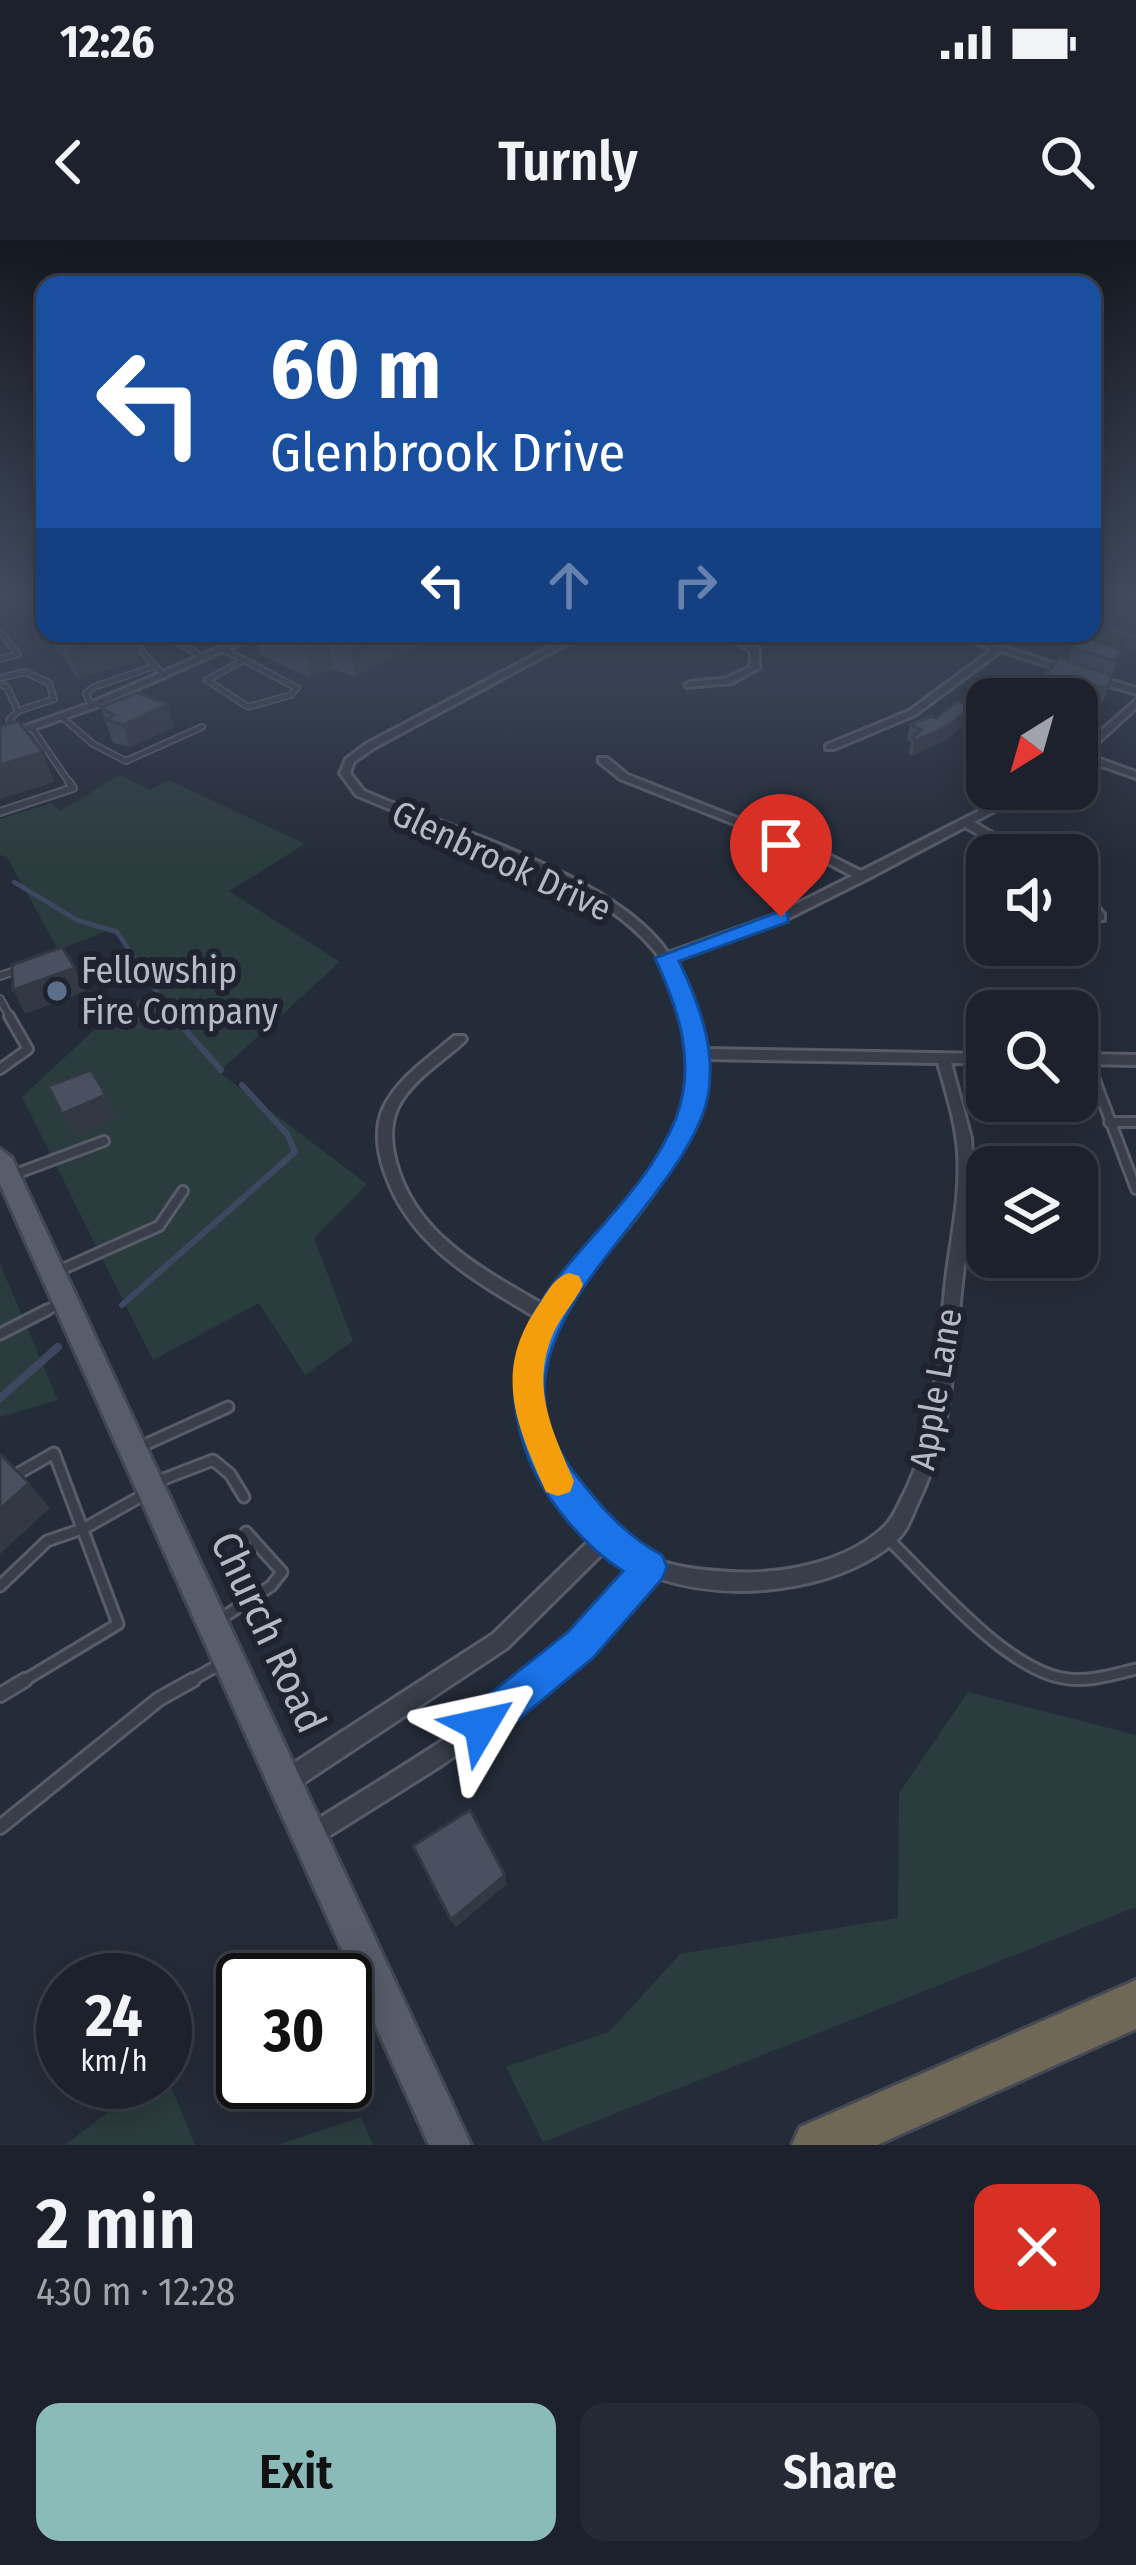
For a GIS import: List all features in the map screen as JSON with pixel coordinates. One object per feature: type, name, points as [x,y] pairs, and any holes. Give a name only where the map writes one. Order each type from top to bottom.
[{"type":"highway","points":[[818,2145],[1136,2004]]},
{"type":"main road","name":"Church Road","points":[[4,1167],[450,2145]]},
{"type":"street","points":[[0,738],[139,685]]},
{"type":"street","name":"Glenbrook Drive","points":[[485,685],[380,741],[347,767],[346,780],[360,794],[588,893],[631,921],[666,958],[688,1004],[698,1054],[695,1100],[673,1151],[547,1315],[527,1371],[530,1418],[561,1485],[607,1536],[650,1567]]},
{"type":"street","points":[[830,747],[912,713],[950,685]]},
{"type":"street","points":[[1098,738],[1136,703]]},
{"type":"street","points":[[603,760],[624,777],[817,853],[863,877]]},
{"type":"street","points":[[1098,763],[1136,775]]},
{"type":"street","points":[[666,958],[764,924],[991,810]]},
{"type":"street","points":[[967,823],[986,834]]},
{"type":"street","points":[[459,1039],[407,1083],[390,1108],[386,1149],[392,1175],[408,1216],[434,1240],[547,1315]]},
{"type":"street","points":[[698,1054],[966,1059]]},
{"type":"street","name":"Apple Lane","points":[[650,1567],[690,1577],[756,1582],[823,1570],[853,1559],[894,1530],[926,1471],[937,1423],[964,1176],[964,1140],[943,1058]]},
{"type":"street","points":[[1098,1059],[1136,1060]]},
{"type":"street","points":[[285,1782],[500,1641],[607,1536]]},
{"type":"street","points":[[310,1837],[456,1743],[546,1676],[650,1567]]},
{"type":"lane","points":[[5,685],[18,711]]},
{"type":"lane","points":[[0,723],[18,711],[54,699],[50,685]]},
{"type":"lane","points":[[91,706],[89,690],[103,685]]},
{"type":"lane","points":[[214,685],[248,707],[291,695],[297,688],[291,685]]},
{"type":"lane","points":[[62,717],[93,744],[126,761],[202,727]]},
{"type":"lane","points":[[9,720],[16,733]]},
{"type":"lane","points":[[0,812],[73,788],[32,728]]},
{"type":"lane","points":[[0,976],[35,964]]},
{"type":"lane","points":[[0,1000],[28,1049],[0,1069]]},
{"type":"lane","points":[[1098,1096],[1136,1189]]},
{"type":"lane","points":[[1109,1122],[1136,1122]]},
{"type":"lane","points":[[4,1167],[104,1141]]},
{"type":"lane","points":[[53,1274],[158,1226],[183,1191]]},
{"type":"lane","points":[[0,1334],[65,1301]]},
{"type":"lane","points":[[133,1450],[228,1407]]},
{"type":"lane","points":[[0,1484],[54,1453],[118,1624],[0,1695]]},
{"type":"lane","points":[[0,1586],[47,1541],[85,1528],[150,1488],[213,1460],[230,1474],[244,1497]]},
{"type":"lane","points":[[213,1624],[271,1586],[282,1572],[246,1532]]},
{"type":"lane","points":[[886,1537],[1018,1656],[1055,1678],[1101,1678],[1136,1669]]},
{"type":"lane","points":[[0,1827],[159,1699],[229,1659]]},
{"type":"shaded area","points":[[120,775],[150,790],[169,780],[305,844],[229,891],[340,962],[219,1072],[367,1184],[314,1238],[353,1341],[305,1375],[259,1303],[153,1360],[22,1097],[93,1031],[157,989],[122,939],[109,930],[58,950],[7,857],[0,855],[0,819],[52,803],[60,811]]},
{"type":"shaded area","points":[[0,1264],[58,1400],[0,1417]]},
{"type":"shaded area","points":[[968,1692],[1136,1735],[1136,1907],[543,2142],[506,2067],[609,2032],[680,1954],[898,1918],[899,1793]]},
{"type":"shaded area","points":[[112,2109],[180,2109],[195,2145],[65,2145]]},
{"type":"shaded area","points":[[361,2117],[373,2145],[278,2145]]},
{"type":"building","points":[[137,693],[168,704],[123,725],[106,720],[114,715],[101,707]]},
{"type":"building","points":[[957,701],[966,704],[966,711],[950,725],[915,741],[913,737],[921,730],[910,724],[936,718]]},
{"type":"building","points":[[18,721],[43,752],[0,765],[0,726]]},
{"type":"building","points":[[62,947],[75,968],[13,990],[12,965]]},
{"type":"building","points":[[91,1070],[106,1095],[62,1114],[48,1086]]},
{"type":"building","points":[[0,1456],[29,1483],[0,1509]]},
{"type":"building","points":[[470,1810],[505,1875],[451,1920],[413,1846]]},
{"type":"waterway","points":[[14,882],[77,920],[117,932],[173,1016]]},
{"type":"waterway","points":[[173,1016],[221,1070]]},
{"type":"waterway","points":[[122,1305],[295,1152],[287,1134],[242,1085]]},
{"type":"waterway","points":[[0,1398],[58,1347]]},
{"type":"slow traffic","points":[[558,1481],[530,1418],[527,1371],[539,1329],[569,1285]]},
{"type":"place","name":"Fellowship Fire Company","points":[[57,991]]},
{"type":"route","points":[[481,1725],[580,1645],[650,1567],[629,1556],[561,1485],[537,1442],[526,1395],[527,1371],[547,1315],[649,1186],[690,1117],[698,1083],[698,1054],[688,1004],[666,958],[781,917]]}]
